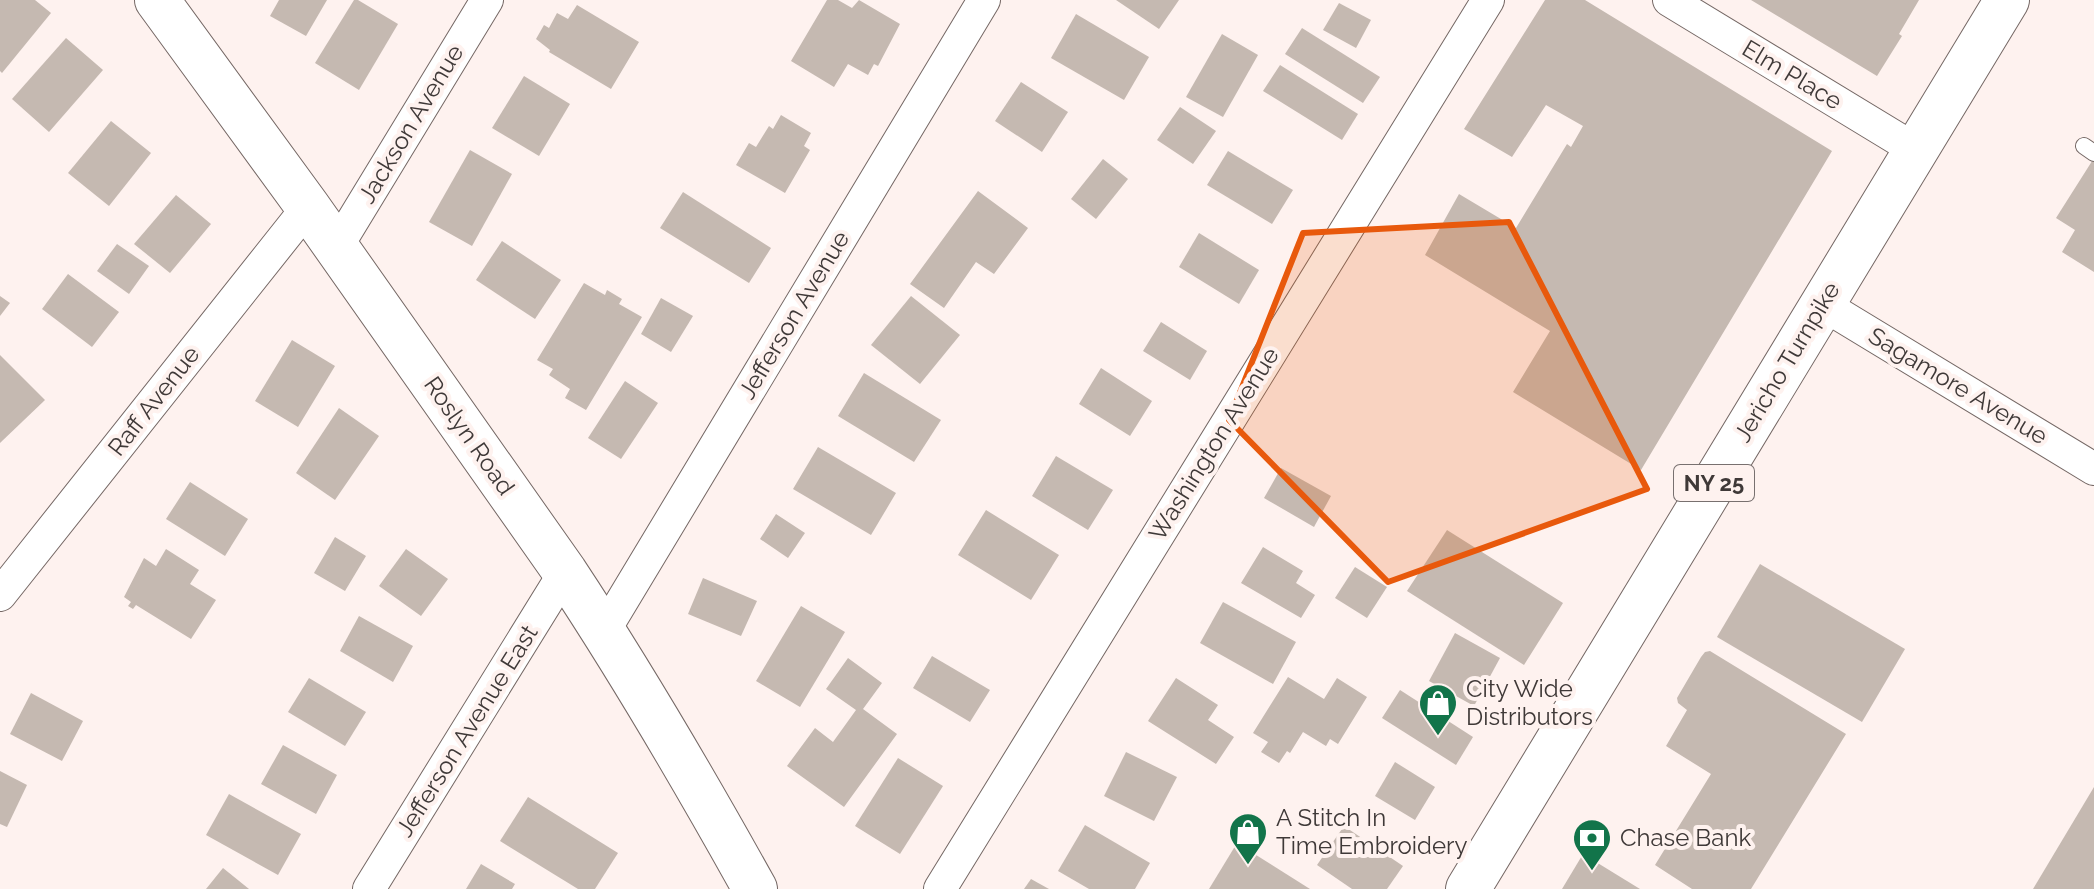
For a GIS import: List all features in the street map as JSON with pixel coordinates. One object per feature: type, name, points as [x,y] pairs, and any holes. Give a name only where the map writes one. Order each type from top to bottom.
[{"type":"main road","name":"Roslyn Road","points":[[157,0],[308,207],[565,572],[689,771],[755,889]]},
{"type":"main road","name":"Jericho Turnpike","points":[[1468,889],[2007,0]]},
{"type":"street","name":"Jackson Avenue","points":[[336,248],[487,0]]},
{"type":"street","name":"Jefferson Avenue","points":[[604,631],[984,0]]},
{"type":"street","name":"Washington Avenue","points":[[940,889],[1488,0]]},
{"type":"street","name":"Elm Place","points":[[1669,0],[1916,150]]},
{"type":"street","name":"Raff Avenue","points":[[0,595],[308,207]]},
{"type":"street","name":"Sagamore Avenue","points":[[1822,304],[2094,469]]},
{"type":"street","name":"Jefferson Avenue East","points":[[369,889],[565,572]]},
{"type":"highlighted area","points":[[1509,222],[1647,489],[1388,582],[1229,420],[1303,233]]},
{"type":"building","points":[[0,0],[35,0],[51,13],[2,73],[0,71]]},
{"type":"building","points":[[279,0],[327,0],[306,36],[270,16]]},
{"type":"building","points":[[354,0],[398,24],[359,90],[315,63]]},
{"type":"building","points":[[827,0],[838,0],[852,8],[859,0],[900,24],[878,66],[874,64],[868,75],[848,64],[834,87],[791,61]]},
{"type":"building","points":[[1116,0],[1179,0],[1159,29]]},
{"type":"building","points":[[1545,0],[1585,0],[1832,151],[1641,470],[1513,392],[1550,331],[1425,255],[1459,194],[1516,228],[1567,144],[1571,147],[1583,126],[1546,105],[1512,157],[1464,129]]},
{"type":"building","points":[[1751,0],[1919,0],[1899,34],[1902,36],[1877,76]]},
{"type":"building","points":[[1339,3],[1371,20],[1356,48],[1323,30]]},
{"type":"building","points":[[577,5],[639,42],[611,89],[549,52],[536,39],[544,25],[549,28],[557,13],[568,19]]},
{"type":"building","points":[[1076,14],[1149,57],[1124,100],[1051,58]]},
{"type":"building","points":[[1302,28],[1380,77],[1363,103],[1285,54]]},
{"type":"building","points":[[1222,34],[1258,55],[1223,117],[1186,97]]},
{"type":"building","points":[[66,38],[103,70],[49,132],[12,99]]},
{"type":"building","points":[[1280,65],[1358,114],[1342,140],[1263,91]]},
{"type":"building","points":[[524,76],[570,104],[539,156],[492,128]]},
{"type":"building","points":[[1021,82],[1068,112],[1042,152],[995,121]]},
{"type":"building","points":[[1180,107],[1216,131],[1193,164],[1157,140]]},
{"type":"building","points":[[781,115],[811,133],[804,146],[810,150],[785,193],[736,165],[749,143],[756,147],[769,126],[773,129]]},
{"type":"building","points":[[111,121],[151,153],[109,206],[68,173]]},
{"type":"building","points":[[470,150],[512,174],[472,246],[429,222]]},
{"type":"building","points":[[1228,151],[1293,190],[1272,224],[1207,185]]},
{"type":"building","points":[[2094,158],[2094,272],[2062,252],[2075,230],[2056,218]]},
{"type":"building","points":[[1103,159],[1128,179],[1096,219],[1071,199]]},
{"type":"building","points":[[978,191],[1028,228],[994,274],[976,262],[944,308],[910,284]]},
{"type":"building","points":[[683,192],[771,248],[749,283],[660,228]]},
{"type":"building","points":[[176,195],[211,224],[170,273],[134,244]]},
{"type":"building","points":[[1199,233],[1259,270],[1239,304],[1179,267]]},
{"type":"building","points":[[502,241],[561,280],[535,319],[476,280]]},
{"type":"building","points":[[117,244],[149,266],[129,294],[97,271]]},
{"type":"building","points":[[68,274],[119,312],[92,347],[42,309]]},
{"type":"building","points":[[584,283],[605,295],[607,290],[622,299],[619,304],[642,317],[586,410],[565,398],[570,389],[549,375],[553,369],[537,360]]},
{"type":"building","points":[[0,296],[10,303],[0,316]]},
{"type":"building","points":[[911,296],[960,335],[920,384],[871,345]]},
{"type":"building","points":[[661,298],[693,316],[671,352],[641,334]]},
{"type":"building","points":[[1161,322],[1207,351],[1190,380],[1143,351]]},
{"type":"building","points":[[292,340],[335,366],[298,427],[255,401]]},
{"type":"building","points":[[0,355],[45,400],[0,443]]},
{"type":"building","points":[[1101,368],[1152,401],[1130,436],[1079,404]]},
{"type":"building","points":[[864,373],[941,420],[914,462],[838,416]]},
{"type":"building","points":[[625,381],[658,403],[621,459],[588,438]]},
{"type":"building","points":[[339,408],[379,436],[335,500],[296,473]]},
{"type":"building","points":[[818,447],[896,493],[871,535],[793,489]]},
{"type":"building","points":[[1056,456],[1113,490],[1088,530],[1032,496]]},
{"type":"building","points":[[1281,468],[1331,496],[1314,527],[1264,498]]},
{"type":"building","points":[[190,482],[248,519],[225,556],[166,519]]},
{"type":"building","points":[[986,510],[1059,555],[1031,600],[958,555]]},
{"type":"building","points":[[776,514],[805,533],[788,558],[760,539]]},
{"type":"building","points":[[1447,530],[1563,603],[1524,665],[1407,591]]},
{"type":"building","points":[[335,537],[366,556],[345,591],[314,573]]},
{"type":"building","points":[[1263,547],[1303,571],[1296,583],[1315,595],[1301,618],[1241,583]]},
{"type":"building","points":[[166,549],[199,570],[190,584],[216,600],[191,639],[136,605],[133,609],[128,606],[131,602],[124,597],[144,558],[156,566]]},
{"type":"building","points":[[406,549],[448,579],[421,616],[379,586]]},
{"type":"building","points":[[1760,564],[1905,649],[1862,722],[1717,637]]},
{"type":"building","points":[[1355,567],[1387,587],[1367,618],[1335,598]]},
{"type":"building","points":[[703,578],[757,601],[741,636],[688,614]]},
{"type":"building","points":[[1223,602],[1296,642],[1273,684],[1200,643]]},
{"type":"building","points":[[801,606],[845,632],[800,707],[756,681]]},
{"type":"building","points":[[359,616],[413,646],[393,682],[340,651]]},
{"type":"building","points":[[1455,633],[1500,658],[1474,706],[1429,681]]},
{"type":"building","points":[[1710,651],[1846,734],[1751,889],[1692,889],[1655,865],[1711,774],[1666,746],[1687,710],[1678,703],[1677,698],[1701,657]]},
{"type":"building","points":[[932,656],[990,690],[970,722],[913,688]]},
{"type":"building","points":[[848,658],[882,683],[863,709],[897,734],[844,807],[787,766],[815,728],[833,742],[856,710],[826,689]]},
{"type":"building","points":[[1288,677],[1324,699],[1337,678],[1367,697],[1338,744],[1330,739],[1326,746],[1303,732],[1290,753],[1287,751],[1279,763],[1261,752],[1268,742],[1253,733]]},
{"type":"building","points":[[309,678],[366,712],[345,746],[288,712]]},
{"type":"building","points":[[1176,678],[1218,705],[1208,720],[1234,737],[1216,764],[1148,721]]},
{"type":"building","points":[[1400,690],[1473,737],[1456,765],[1382,718]]},
{"type":"building","points":[[31,693],[83,721],[62,761],[10,734]]},
{"type":"building","points":[[283,745],[337,775],[316,814],[261,784]]},
{"type":"building","points":[[1126,752],[1177,777],[1154,821],[1104,796]]},
{"type":"building","points":[[898,758],[943,786],[900,854],[855,826]]},
{"type":"building","points":[[1395,762],[1435,787],[1415,820],[1375,796]]},
{"type":"building","points":[[0,771],[27,785],[7,827],[0,824]]},
{"type":"building","points":[[2094,787],[2094,889],[2033,889]]},
{"type":"building","points":[[229,794],[301,834],[278,875],[206,835]]},
{"type":"building","points":[[528,797],[618,853],[595,889],[578,889],[500,841]]},
{"type":"building","points":[[1085,825],[1150,863],[1135,889],[1089,889],[1058,871]]},
{"type":"building","points":[[1344,826],[1403,866],[1387,889],[1352,889],[1317,865]]},
{"type":"building","name":"A Stitch In Time Embroidery","points":[[1237,843],[1310,889],[1209,889]]},
{"type":"building","name":"Chase Bank","points":[[1583,854],[1640,889],[1562,889]]},
{"type":"building","points":[[481,864],[515,884],[512,889],[466,889]]},
{"type":"building","points":[[223,868],[249,889],[206,889]]},
{"type":"building","points":[[1031,879],[1049,889],[1024,889]]},
{"type":"place","name":"City Wide Distributors","points":[[1438,737]]},
{"type":"place","name":"A Stitch In Time Embroidery","points":[[1248,866]]},
{"type":"place","name":"Chase Bank","points":[[1592,872]]}]
